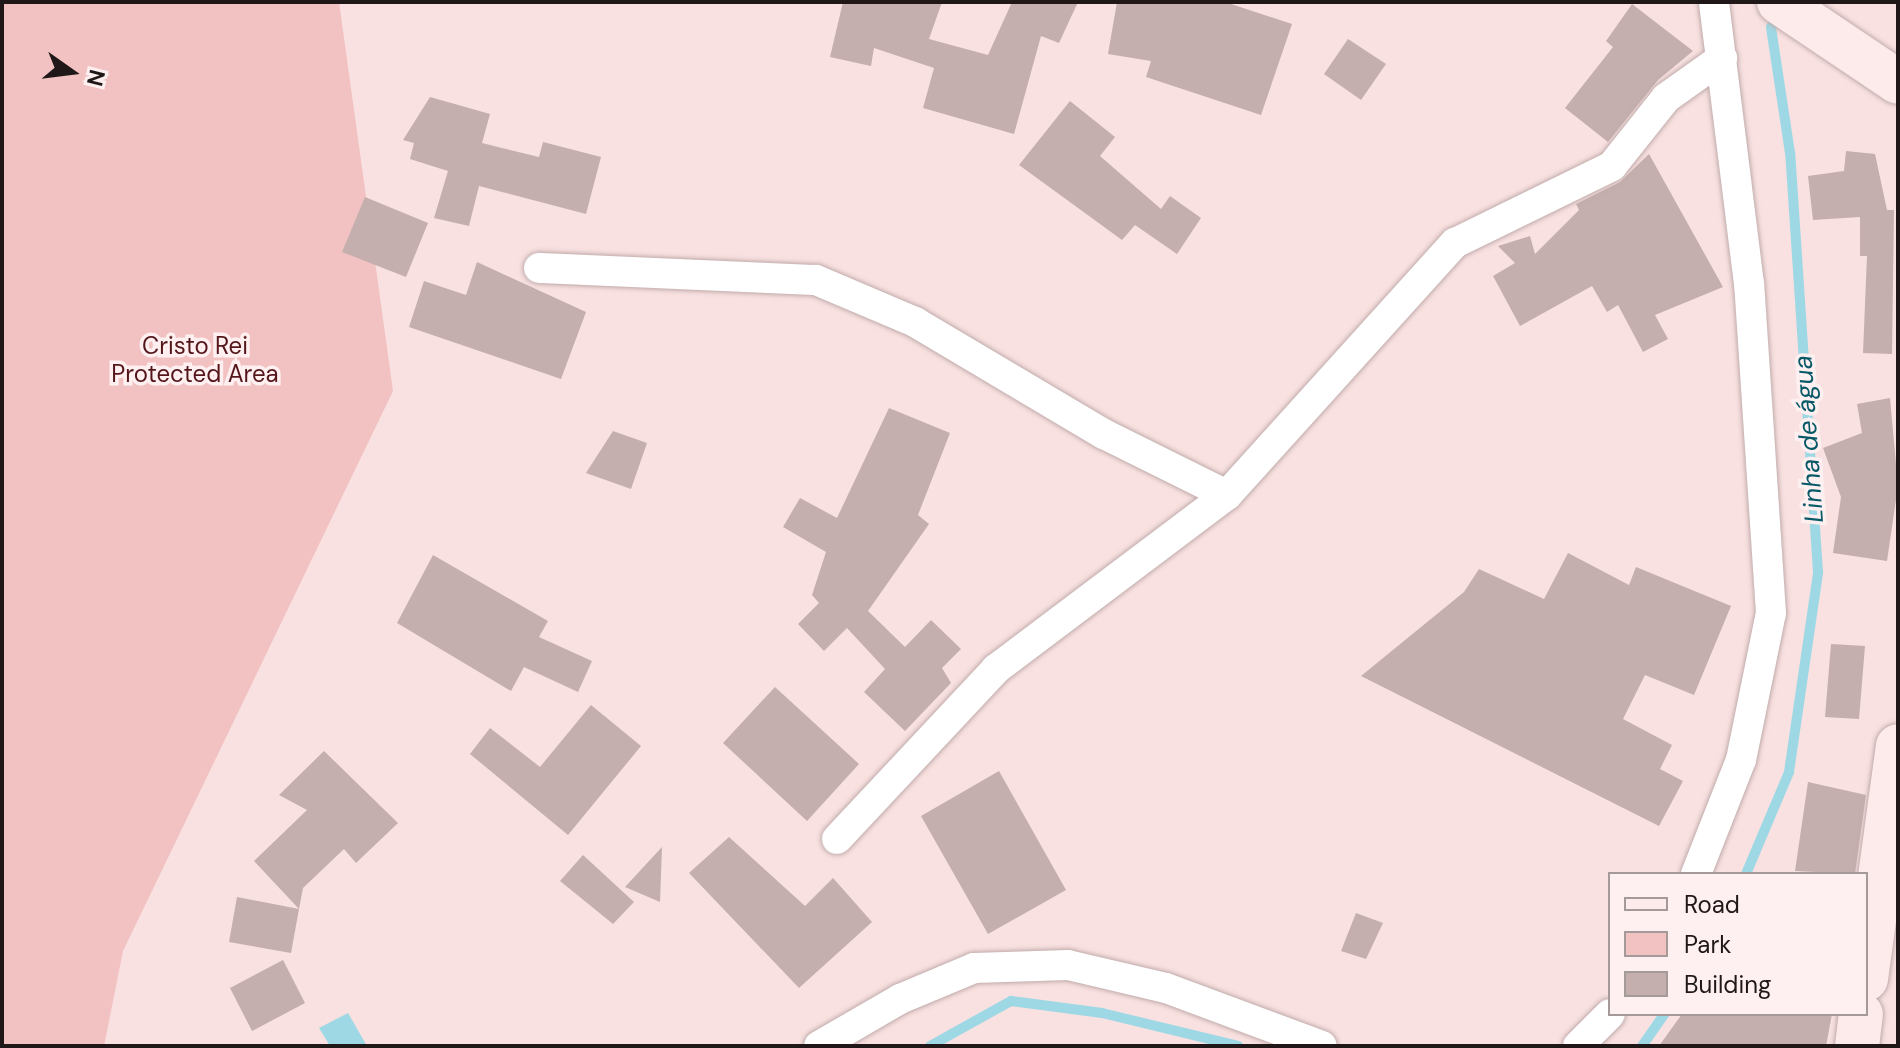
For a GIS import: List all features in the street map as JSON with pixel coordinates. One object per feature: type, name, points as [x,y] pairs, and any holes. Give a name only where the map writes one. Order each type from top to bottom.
[{"type":"main road","points":[[1779,2],[1898,82]]},
{"type":"main road","points":[[1868,964],[1898,746]]},
{"type":"main road","points":[[1857,1046],[1861,1016]]},
{"type":"street","points":[[1697,872],[1741,760],[1771,613],[1749,284],[1714,2]]},
{"type":"street","points":[[837,839],[996,669],[1227,495],[1455,243],[1612,166],[1666,98],[1722,58]]},
{"type":"street","points":[[539,268],[816,280],[915,322],[1104,434],[1227,495]]},
{"type":"street","points":[[819,1046],[900,999],[974,968],[1068,965],[1166,988],[1322,1046]]},
{"type":"street","points":[[1578,1046],[1608,1016]]},
{"type":"green space","name":"Cristo Rei Protected Area","points":[[2,2],[339,2],[393,391],[123,951],[104,1046],[2,1046]]},
{"type":"water","points":[[348,1013],[367,1046],[330,1046],[319,1028]]},
{"type":"building","points":[[843,2],[942,2],[929,39],[988,55],[1012,2],[1078,2],[1059,43],[1041,36],[1014,134],[923,108],[934,68],[874,48],[871,66],[830,57]]},
{"type":"building","points":[[1117,2],[1225,2],[1292,24],[1261,115],[1146,77],[1151,61],[1108,54]]},
{"type":"building","points":[[1632,4],[1693,51],[1658,80],[1608,142],[1565,108],[1613,47],[1606,41]]},
{"type":"building","points":[[1348,39],[1386,64],[1361,100],[1324,74]]},
{"type":"building","points":[[430,97],[490,114],[482,143],[539,157],[543,142],[601,157],[586,214],[479,186],[469,226],[434,218],[448,171],[410,159],[414,143],[403,140]]},
{"type":"building","points":[[1070,101],[1115,137],[1100,156],[1161,209],[1170,196],[1201,218],[1177,254],[1135,225],[1122,240],[1019,165]]},
{"type":"building","points":[[1846,151],[1875,154],[1887,210],[1894,210],[1892,354],[1863,353],[1867,256],[1860,256],[1860,217],[1813,220],[1808,176],[1844,171]]},
{"type":"building","points":[[1649,154],[1723,287],[1655,315],[1668,339],[1643,352],[1618,305],[1607,312],[1592,286],[1520,326],[1493,276],[1515,263],[1498,246],[1530,236],[1535,254],[1579,210],[1576,204],[1620,182]]},
{"type":"building","points":[[365,197],[428,223],[406,277],[342,252]]},
{"type":"building","points":[[477,262],[586,312],[561,379],[409,327],[424,281],[466,295]]},
{"type":"building","points":[[1890,398],[1898,486],[1887,561],[1833,553],[1841,497],[1823,448],[1862,433],[1857,404]]},
{"type":"building","points":[[889,408],[950,433],[918,515],[929,524],[868,611],[905,647],[931,620],[961,649],[942,668],[951,683],[905,731],[864,692],[885,669],[847,628],[824,651],[798,624],[819,603],[812,595],[826,552],[783,527],[800,498],[837,518]]},
{"type":"building","points":[[613,431],[647,443],[631,489],[586,473]]},
{"type":"building","points":[[1568,553],[1629,585],[1636,567],[1731,606],[1694,695],[1645,675],[1623,719],[1672,745],[1660,769],[1683,781],[1659,826],[1361,676],[1464,592],[1479,569],[1544,599]]},
{"type":"building","points":[[433,555],[548,621],[539,637],[592,661],[578,692],[524,667],[511,691],[397,623]]},
{"type":"building","points":[[1831,644],[1865,646],[1859,719],[1825,717]]},
{"type":"building","points":[[775,687],[859,764],[807,821],[723,743]]},
{"type":"building","points":[[591,705],[641,746],[568,835],[470,754],[490,728],[540,767]]},
{"type":"building","points":[[324,751],[398,823],[356,863],[344,849],[303,888],[299,909],[254,861],[307,810],[279,795]]},
{"type":"building","points":[[999,771],[1066,890],[988,934],[921,816]]},
{"type":"building","points":[[1808,782],[1866,795],[1855,872],[1795,871]]},
{"type":"building","points":[[729,837],[805,906],[833,878],[872,922],[799,988],[689,873]]},
{"type":"building","points":[[662,847],[660,902],[625,887]]},
{"type":"building","points":[[583,855],[634,902],[613,924],[560,881]]},
{"type":"building","points":[[237,897],[299,909],[291,953],[229,942]]},
{"type":"building","points":[[1356,913],[1383,923],[1366,959],[1341,951]]},
{"type":"building","points":[[283,960],[305,1003],[252,1031],[230,988]]},
{"type":"building","points":[[1681,1016],[1832,1016],[1826,1046],[1659,1046]]},
{"type":"waterway","name":"Linha de água","points":[[1747,872],[1789,772],[1818,572],[1790,153],[1771,27],[1780,16]]},
{"type":"waterway","points":[[930,1046],[1011,1001],[1102,1013],[1238,1046]]},
{"type":"waterway","name":"Linha de água","points":[[1642,1046],[1663,1016]]}]
